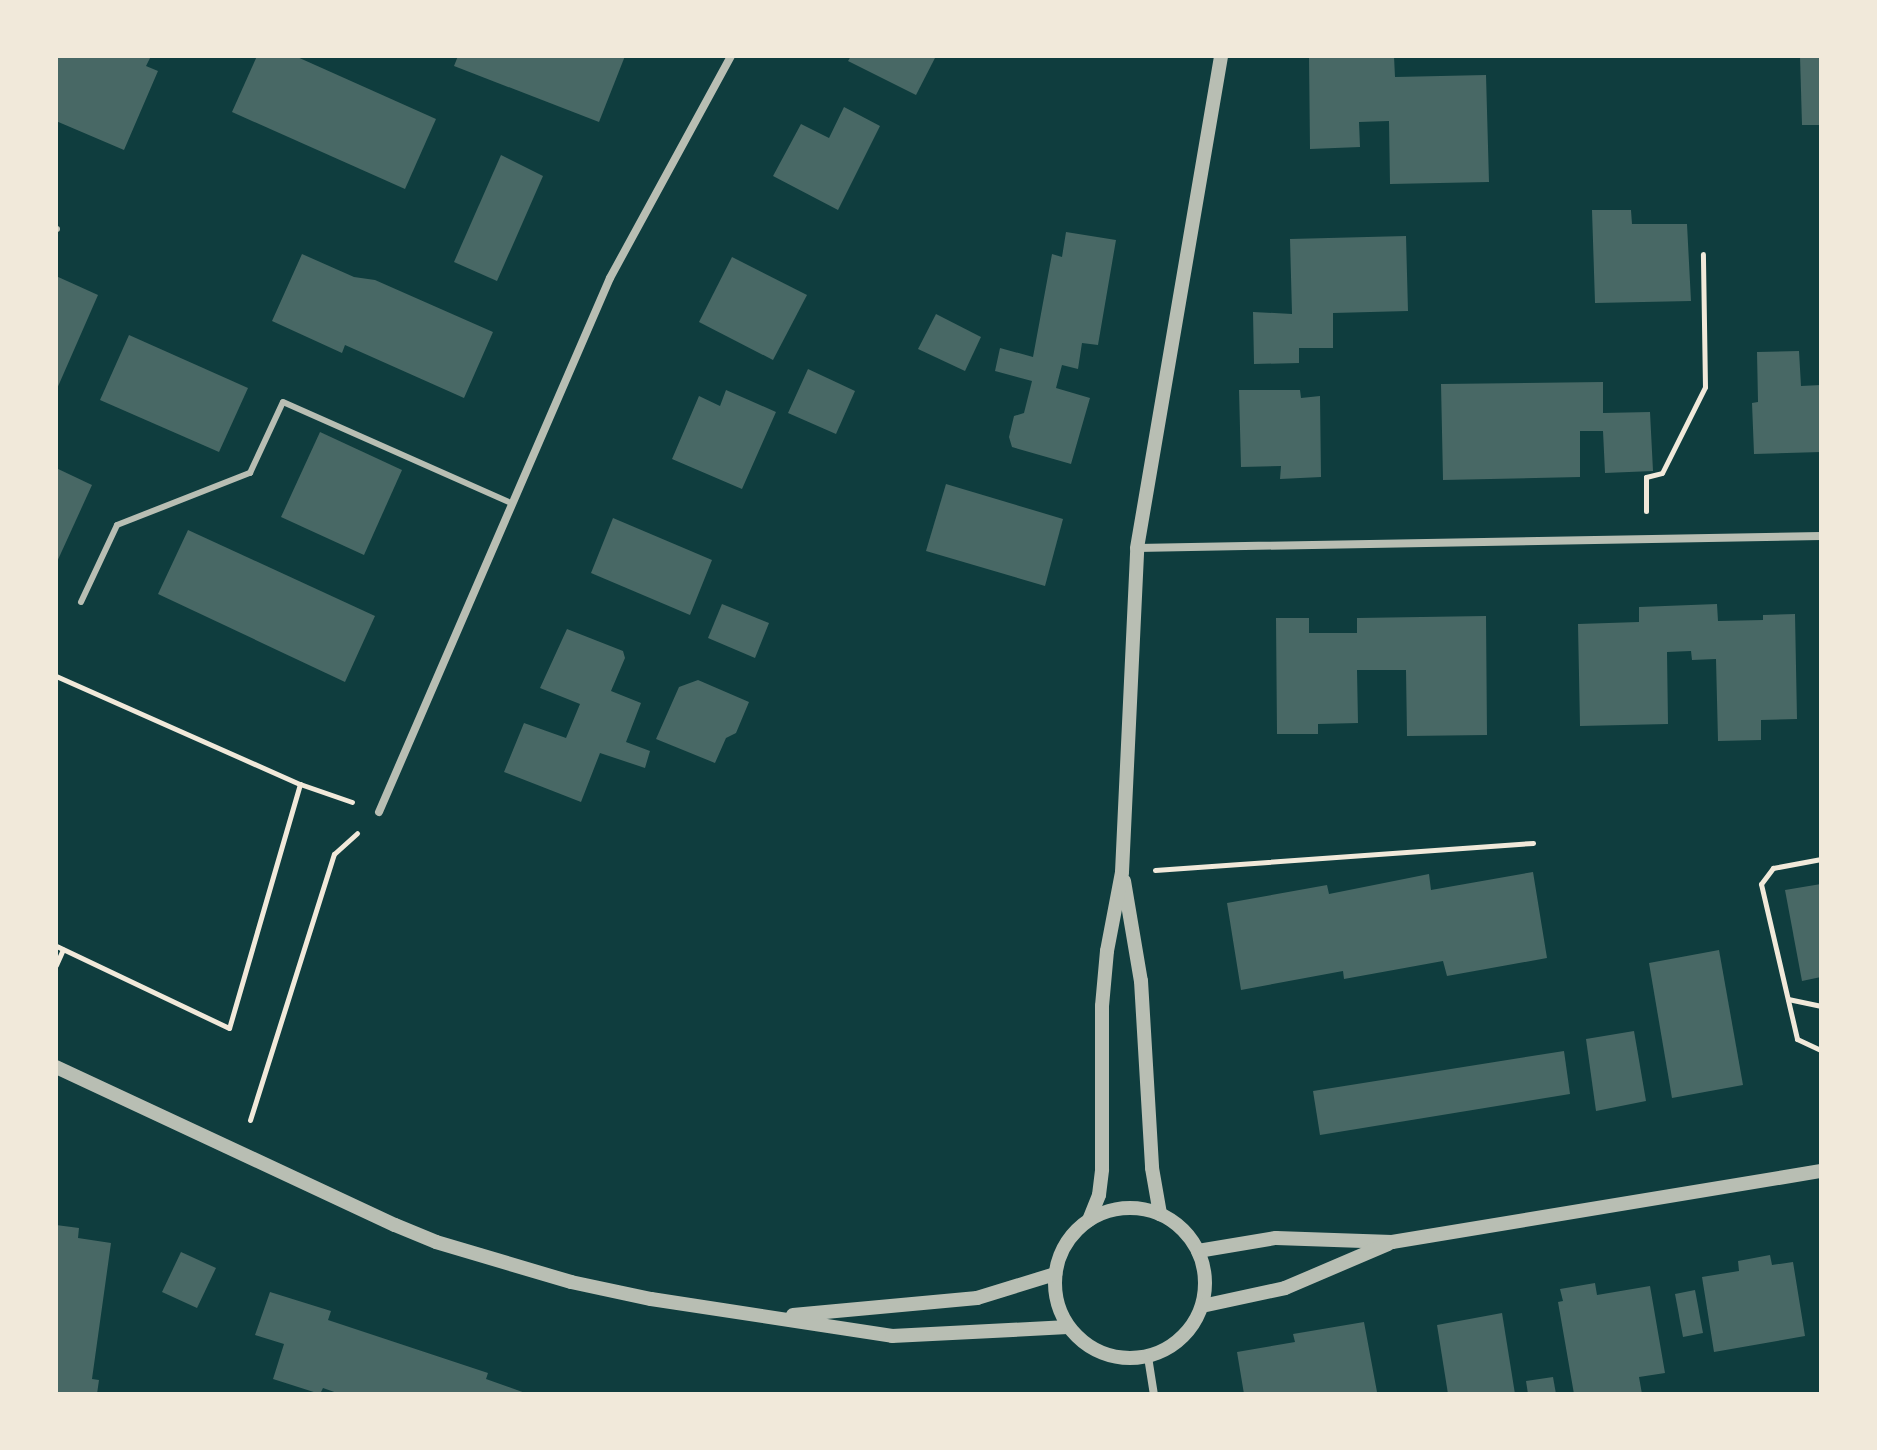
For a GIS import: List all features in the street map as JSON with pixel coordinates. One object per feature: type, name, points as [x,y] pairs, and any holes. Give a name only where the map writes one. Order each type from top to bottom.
[{"type":"street","points":[[379,812],[610,278],[731,56]]},
{"type":"street","points":[[1089,1220],[1099,1195],[1102,1169],[1102,1006],[1107,951],[1122,872],[1137,548],[1221,56]]},
{"type":"street","points":[[1137,548],[1821,536]]},
{"type":"street","points":[[1122,872],[1141,981],[1152,1168],[1160,1214]]},
{"type":"street","points":[[56,1067],[239,1155],[436,1242],[571,1282],[892,1336],[1068,1327]]},
{"type":"street","points":[[1198,1251],[1276,1238],[1392,1242],[1821,1171]]},
{"type":"street","points":[[1136,1208],[1160,1214],[1189,1236],[1198,1251],[1206,1287],[1202,1306],[1190,1329],[1171,1346],[1148,1357],[1125,1358],[1103,1354],[1084,1343],[1068,1327],[1059,1311],[1055,1274],[1061,1253],[1072,1235],[1089,1220],[1112,1211],[1136,1208]]},
{"type":"street","points":[[1202,1306],[1285,1288],[1392,1242]]},
{"type":"street","points":[[768,1317],[977,1298],[1055,1274]]},
{"type":"street","points":[[1148,1357],[1154,1394]]},
{"type":"lane","points":[[81,602],[117,525],[250,473],[283,402],[511,503]]},
{"type":"path","points":[[1646,541],[1646,477],[1662,473],[1705,387],[1703,254]]},
{"type":"path","points":[[56,676],[300,784],[379,812],[334,854],[239,1155]]},
{"type":"path","points":[[56,946],[229,1028],[300,784]]},
{"type":"path","points":[[1122,872],[1533,843]]},
{"type":"path","points":[[1821,859],[1773,868],[1761,884],[1797,1039],[1821,1050]]},
{"type":"path","points":[[56,965],[63,949]]},
{"type":"path","points":[[1788,999],[1821,1006]]},
{"type":"building","points":[[56,56],[151,56],[146,66],[158,71],[124,150],[56,121]]},
{"type":"building","points":[[257,56],[295,56],[436,119],[405,189],[232,112]]},
{"type":"building","points":[[458,56],[625,56],[599,122],[454,66]]},
{"type":"building","points":[[851,56],[936,56],[916,95],[848,61]]},
{"type":"building","points":[[1309,56],[1394,56],[1395,77],[1486,75],[1489,182],[1390,184],[1389,121],[1359,122],[1360,147],[1310,149]]},
{"type":"building","points":[[1800,56],[1821,56],[1821,125],[1802,125]]},
{"type":"building","points":[[844,107],[880,126],[838,210],[773,176],[801,124],[829,138]]},
{"type":"building","points":[[501,155],[543,176],[497,281],[454,262]]},
{"type":"building","points":[[1592,210],[1631,210],[1632,224],[1687,224],[1691,301],[1595,303]]},
{"type":"building","points":[[1066,232],[1116,240],[1098,345],[1082,343],[1078,369],[1062,365],[1056,388],[1090,398],[1071,464],[1012,447],[1009,437],[1014,416],[1024,413],[1032,381],[995,371],[1000,348],[1033,357],[1052,254],[1062,257]]},
{"type":"building","points":[[1406,236],[1408,311],[1333,313],[1333,348],[1299,348],[1299,363],[1254,364],[1253,312],[1292,314],[1290,239]]},
{"type":"building","points":[[302,254],[354,277],[375,280],[493,332],[464,398],[345,345],[342,353],[272,321]]},
{"type":"building","points":[[732,257],[807,295],[773,360],[699,322]]},
{"type":"building","points":[[56,276],[98,295],[56,391]]},
{"type":"building","points":[[936,314],[981,337],[965,371],[918,349]]},
{"type":"building","points":[[129,335],[248,388],[219,452],[100,400]]},
{"type":"building","points":[[1799,351],[1801,386],[1821,385],[1821,452],[1754,454],[1752,403],[1758,402],[1757,352]]},
{"type":"building","points":[[808,369],[855,391],[836,434],[788,413]]},
{"type":"building","points":[[1603,382],[1603,413],[1650,412],[1653,471],[1605,473],[1603,431],[1580,431],[1580,477],[1443,480],[1441,384]]},
{"type":"building","points":[[726,390],[776,412],[742,489],[672,459],[699,396],[720,406]]},
{"type":"building","points":[[1239,390],[1300,390],[1301,398],[1320,396],[1321,477],[1280,479],[1281,466],[1241,467]]},
{"type":"building","points":[[320,432],[402,470],[364,555],[281,517]]},
{"type":"building","points":[[56,468],[92,485],[56,564]]},
{"type":"building","points":[[946,484],[1063,519],[1045,586],[926,551]]},
{"type":"building","points":[[613,518],[712,560],[690,615],[591,573]]},
{"type":"building","points":[[188,530],[375,616],[345,682],[158,594]]},
{"type":"building","points":[[722,604],[769,623],[755,658],[708,638]]},
{"type":"building","points":[[1717,604],[1718,621],[1763,620],[1763,615],[1795,614],[1797,719],[1761,720],[1761,740],[1718,741],[1716,659],[1692,660],[1691,651],[1667,652],[1668,724],[1580,726],[1578,624],[1639,622],[1639,607]]},
{"type":"building","points":[[1486,616],[1487,735],[1407,736],[1406,670],[1357,670],[1358,723],[1318,724],[1318,734],[1277,734],[1276,618],[1309,618],[1309,633],[1357,633],[1357,618]]},
{"type":"building","points":[[567,629],[623,651],[625,658],[611,691],[641,703],[626,742],[650,751],[645,768],[600,753],[581,802],[504,772],[524,723],[566,738],[580,704],[540,688]]},
{"type":"building","points":[[698,680],[749,702],[736,733],[726,738],[715,763],[656,739],[679,687]]},
{"type":"building","points":[[1533,872],[1547,958],[1447,976],[1443,961],[1344,979],[1343,971],[1241,990],[1227,903],[1327,885],[1329,894],[1429,874],[1431,890]]},
{"type":"building","points":[[1821,884],[1821,977],[1802,981],[1785,890]]},
{"type":"building","points":[[1719,950],[1743,1085],[1672,1098],[1649,963]]},
{"type":"building","points":[[1634,1031],[1646,1101],[1596,1111],[1586,1039]]},
{"type":"building","points":[[1564,1051],[1570,1094],[1320,1135],[1313,1091]]},
{"type":"building","points":[[56,1225],[79,1228],[78,1238],[111,1243],[92,1379],[99,1380],[97,1394],[56,1394]]},
{"type":"building","points":[[181,1252],[216,1268],[197,1308],[162,1292]]},
{"type":"building","points":[[1770,1255],[1772,1265],[1793,1262],[1805,1336],[1714,1352],[1702,1277],[1739,1271],[1738,1261]]},
{"type":"building","points":[[1595,1283],[1597,1295],[1650,1286],[1665,1373],[1639,1377],[1642,1394],[1574,1394],[1558,1302],[1563,1301],[1560,1289]]},
{"type":"building","points":[[1695,1290],[1703,1333],[1683,1337],[1675,1294]]},
{"type":"building","points":[[270,1292],[331,1311],[328,1320],[488,1373],[486,1379],[528,1394],[340,1394],[323,1388],[320,1394],[273,1379],[284,1344],[255,1335]]},
{"type":"building","points":[[1502,1313],[1515,1394],[1448,1394],[1437,1325]]},
{"type":"building","points":[[1364,1322],[1377,1392],[1244,1394],[1237,1352],[1295,1342],[1293,1334]]},
{"type":"building","points":[[1553,1377],[1556,1394],[1528,1394],[1526,1381]]}]
